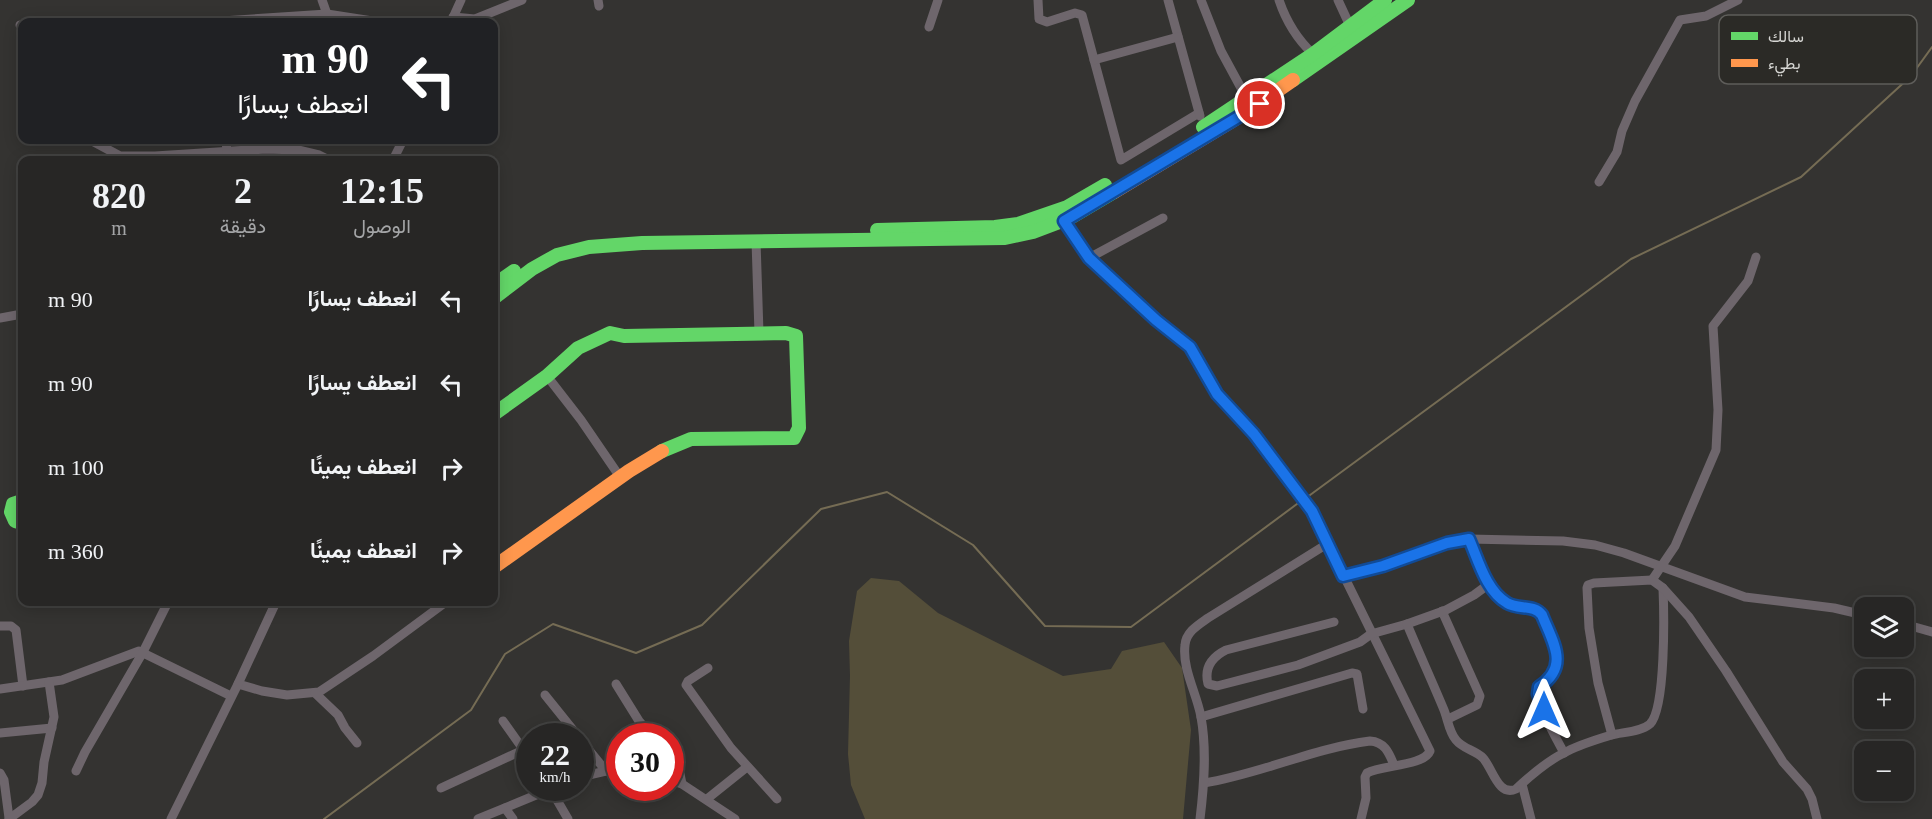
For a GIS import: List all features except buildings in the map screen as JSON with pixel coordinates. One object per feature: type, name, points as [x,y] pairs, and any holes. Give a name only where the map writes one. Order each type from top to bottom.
[{"type":"main road","points":[[1067,215],[1155,157],[1250,102],[1385,0]]},
{"type":"main road","points":[[498,295],[545,261],[570,251],[602,246],[757,237],[996,233],[1018,224],[1047,221],[1067,215],[1250,102],[1408,0]]},
{"type":"main road","points":[[498,282],[541,252],[562,243],[589,238],[663,234],[757,237]]},
{"type":"main road","points":[[498,411],[547,376],[578,348],[610,333],[624,336],[786,333],[796,336],[799,428],[794,438],[691,439],[668,448],[647,458],[498,564]]},
{"type":"street","points":[[322,0],[327,14]]},
{"type":"street","points":[[453,18],[461,0]]},
{"type":"street","points":[[477,18],[522,0]]},
{"type":"street","points":[[929,27],[938,0]]},
{"type":"street","points":[[1038,0],[1040,18],[1043,22],[1075,13],[1082,15],[1121,160],[1199,113]]},
{"type":"street","points":[[1168,0],[1204,127]]},
{"type":"street","points":[[1201,0],[1221,51],[1250,102]]},
{"type":"street","points":[[1279,0],[1288,23],[1298,39],[1313,54]]},
{"type":"street","points":[[1338,0],[1350,26]]},
{"type":"street","points":[[1599,182],[1617,152],[1622,131],[1635,101],[1680,20],[1706,16],[1738,0]]},
{"type":"street","points":[[268,18],[327,14],[353,18]]},
{"type":"street","points":[[1094,60],[1178,37]]},
{"type":"street","points":[[98,144],[120,156],[288,149],[321,156]]},
{"type":"street","points":[[226,144],[227,152]]},
{"type":"street","points":[[287,156],[288,149]]},
{"type":"street","points":[[1067,215],[1089,258],[1156,320],[1190,347],[1217,394],[1254,434],[1294,484],[1312,511],[1371,634],[1381,649],[1430,751],[1423,759],[1367,773],[1365,777],[1366,798],[1361,819]]},
{"type":"street","points":[[1089,258],[1163,218]]},
{"type":"street","points":[[757,237],[759,333]]},
{"type":"street","points":[[1652,580],[1675,546],[1716,450],[1718,411],[1713,326],[1748,281],[1756,257]]},
{"type":"street","points":[[0,318],[18,315]]},
{"type":"street","points":[[547,376],[620,477]]},
{"type":"street","points":[[1469,539],[1489,584],[1508,604],[1533,609],[1542,615],[1558,659],[1555,673],[1539,687],[1538,694],[1564,753]]},
{"type":"street","points":[[1343,576],[1383,566],[1447,543],[1469,539],[1529,540],[1595,545],[1624,553],[1745,597],[1854,613]]},
{"type":"street","points":[[1200,819],[1204,783],[1201,717],[1190,680],[1184,647],[1186,638],[1194,628],[1208,618],[1327,544]]},
{"type":"street","points":[[1612,735],[1598,683],[1589,628],[1587,588],[1594,583],[1652,580],[1663,588],[1689,617],[1783,762],[1807,789],[1817,819]]},
{"type":"street","points":[[1334,622],[1226,650],[1218,654],[1209,666],[1208,684],[1217,686],[1298,665],[1360,642],[1371,634],[1442,611],[1474,595],[1489,584]]},
{"type":"street","points":[[1407,624],[1457,742],[1482,757],[1502,789],[1512,791],[1564,753],[1612,735],[1649,725],[1656,714],[1665,632],[1663,588]]},
{"type":"street","points":[[76,771],[166,606]]},
{"type":"street","points":[[171,819],[238,684],[272,606]]},
{"type":"street","points":[[238,684],[286,695],[315,693],[335,683],[441,606]]},
{"type":"street","points":[[1442,611],[1476,682],[1480,696],[1477,705],[1448,719]]},
{"type":"street","points":[[0,626],[11,626],[16,630],[23,686]]},
{"type":"street","points":[[1914,627],[1932,632]]},
{"type":"street","points":[[0,689],[62,680],[139,651],[231,696]]},
{"type":"street","points":[[708,668],[688,681],[686,686],[731,748],[777,799]]},
{"type":"street","points":[[1201,717],[1352,673],[1357,674],[1363,709]]},
{"type":"street","points":[[0,773],[4,780],[9,819],[28,806],[38,795],[52,728],[53,706],[49,682]]},
{"type":"street","points":[[616,684],[641,723]]},
{"type":"street","points":[[315,693],[338,715],[357,743]]},
{"type":"street","points":[[545,695],[567,723]]},
{"type":"street","points":[[503,722],[516,740]]},
{"type":"street","points":[[0,734],[52,728]]},
{"type":"street","points":[[1204,783],[1230,779],[1321,751],[1370,741],[1383,745],[1394,765]]},
{"type":"street","points":[[441,788],[516,753]]},
{"type":"street","points":[[594,756],[606,771],[594,774]]},
{"type":"street","points":[[706,799],[747,767]]},
{"type":"street","points":[[1522,784],[1531,819]]},
{"type":"street","points":[[684,785],[735,819]]},
{"type":"street","points":[[478,819],[521,801]]},
{"type":"street","points":[[557,801],[564,818]]},
{"type":"street","points":[[505,808],[513,819]]},
{"type":"shaded area","points":[[871,578],[899,581],[938,613],[1063,676],[1111,669],[1122,651],[1164,642],[1182,668],[1191,730],[1183,819],[865,819],[851,785],[848,754],[849,641],[857,591]]},
{"type":"waterway","points":[[1917,68],[1932,47]]},
{"type":"waterway","points":[[1306,498],[1631,259],[1801,177],[1902,84]]},
{"type":"waterway","points":[[324,819],[471,710],[505,654],[553,624],[636,653],[702,625],[821,509],[887,492],[973,545],[1045,626],[1131,627],[1301,501]]},
{"type":"traffic: fast","points":[[1203,127],[1313,54],[1385,0]]},
{"type":"traffic: fast","points":[[1293,80],[1408,0]]},
{"type":"traffic: fast","points":[[877,230],[995,227],[1018,224],[1067,207],[1105,185]]},
{"type":"traffic: fast","points":[[498,295],[532,269],[557,255],[589,247],[642,243],[1005,238],[1033,232],[1070,218],[1114,192]]},
{"type":"traffic: fast","points":[[498,282],[514,271]]},
{"type":"traffic: fast","points":[[498,411],[547,376],[578,348],[610,333],[624,336],[786,333],[796,336],[799,428],[794,438],[691,439],[662,451]]},
{"type":"traffic: fast","points":[[18,502],[13,504],[11,512],[15,521],[18,522]]},
{"type":"traffic: slow","points":[[1114,192],[1247,112],[1293,80]]},
{"type":"traffic: slow","points":[[498,564],[629,471],[662,451]]},
{"type":"route","points":[[1260,104],[1064,221],[1089,258],[1156,320],[1190,347],[1217,394],[1254,434],[1294,484],[1312,511],[1343,576],[1383,566],[1447,543],[1469,539],[1489,584],[1504,602],[1539,611],[1542,615],[1558,659],[1555,673],[1539,687],[1538,694],[1544,710]]}]
